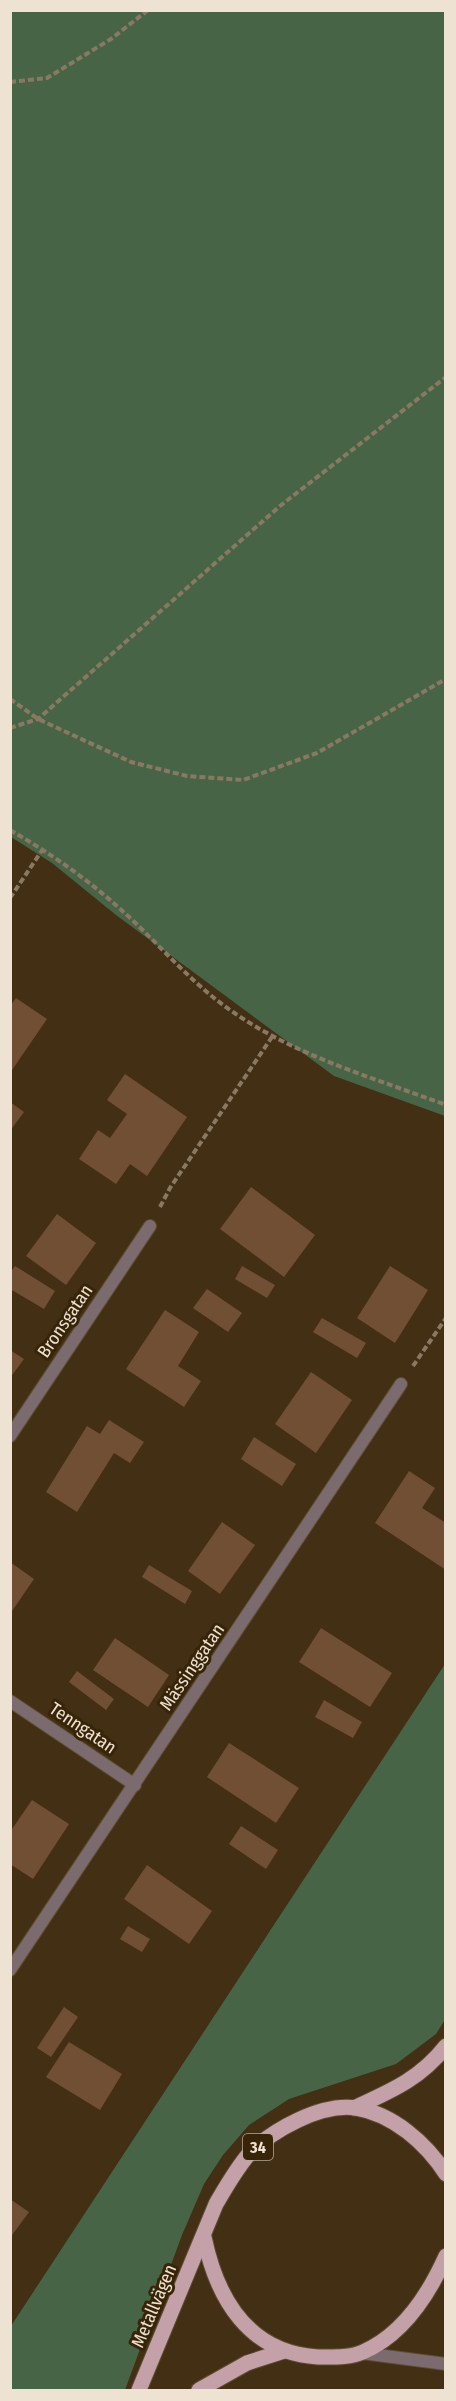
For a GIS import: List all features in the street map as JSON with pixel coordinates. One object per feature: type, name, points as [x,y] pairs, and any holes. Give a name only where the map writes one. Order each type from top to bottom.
[{"type":"main road","name":"34","points":[[204,2237],[216,2204],[231,2178],[250,2154],[274,2133],[297,2120],[325,2111],[354,2108],[393,2090],[420,2074],[446,2046]]},
{"type":"main road","name":"34","points":[[354,2108],[378,2115],[415,2136],[446,2174]]},
{"type":"main road","points":[[204,2237],[210,2264],[229,2303],[252,2332],[284,2351],[305,2356],[326,2357],[362,2353],[383,2340],[404,2322],[423,2299],[446,2256]]},
{"type":"main road","name":"Metallvägen","points":[[140,2391],[204,2237]]},
{"type":"main road","points":[[199,2391],[247,2363],[284,2351]]},
{"type":"street","name":"Bronsgatan","points":[[10,1436],[150,1226]]},
{"type":"street","name":"Mässinggatan","points":[[10,1970],[401,1384]]},
{"type":"street","name":"Tenngatan","points":[[10,1701],[135,1785]]},
{"type":"street","points":[[362,2353],[446,2364]]},
{"type":"path","points":[[10,82],[47,78],[111,39],[148,10]]},
{"type":"path","points":[[10,728],[38,719],[280,506],[446,377]]},
{"type":"path","points":[[10,699],[38,719],[131,762],[187,776],[243,780],[317,753],[446,679]]},
{"type":"path","points":[[10,830],[43,849],[117,906],[231,1011],[272,1038],[446,1105]]},
{"type":"path","points":[[10,898],[43,849]]},
{"type":"path","points":[[150,1226],[170,1188],[272,1038]]},
{"type":"path","points":[[401,1384],[446,1318]]},
{"type":"green space","points":[[10,11],[445,11],[445,1116],[334,1076],[116,915],[52,863],[11,837]]},
{"type":"green space","points":[[445,1664],[446,2018],[436,2034],[396,2064],[289,2099],[249,2125],[223,2155],[204,2184],[182,2235],[125,2390],[11,2390],[11,2326]]},
{"type":"building","points":[[16,998],[47,1019],[10,1073],[10,1006]]},
{"type":"building","points":[[125,1074],[187,1117],[147,1176],[130,1164],[116,1184],[79,1159],[98,1130],[110,1138],[127,1114],[107,1100]]},
{"type":"building","points":[[10,1102],[24,1112],[10,1131]]},
{"type":"building","points":[[251,1187],[315,1235],[284,1277],[220,1229]]},
{"type":"building","points":[[57,1214],[96,1243],[66,1285],[26,1256]]},
{"type":"building","points":[[15,1266],[55,1291],[44,1309],[10,1289],[10,1273]]},
{"type":"building","points":[[242,1266],[275,1285],[267,1298],[235,1279]]},
{"type":"building","points":[[390,1266],[428,1290],[395,1343],[357,1318]]},
{"type":"building","points":[[207,1289],[242,1313],[228,1332],[193,1308]]},
{"type":"building","points":[[165,1310],[199,1332],[178,1366],[201,1381],[184,1407],[126,1369]]},
{"type":"building","points":[[322,1318],[366,1343],[357,1358],[313,1332]]},
{"type":"building","points":[[10,1350],[24,1359],[10,1378]]},
{"type":"building","points":[[311,1372],[352,1400],[316,1453],[275,1424]]},
{"type":"building","points":[[109,1420],[144,1442],[130,1463],[114,1453],[77,1512],[46,1492],[87,1426],[100,1434]]},
{"type":"building","points":[[254,1437],[296,1464],[282,1486],[241,1459]]},
{"type":"building","points":[[409,1471],[435,1488],[422,1508],[446,1523],[446,1570],[375,1523]]},
{"type":"building","points":[[222,1522],[255,1545],[220,1594],[188,1571]]},
{"type":"building","points":[[10,1562],[34,1579],[10,1614]]},
{"type":"building","points":[[149,1565],[192,1591],[185,1604],[142,1577]]},
{"type":"building","points":[[321,1628],[392,1673],[370,1707],[299,1662]]},
{"type":"building","points":[[115,1638],[169,1675],[148,1707],[93,1670]]},
{"type":"building","points":[[77,1671],[114,1699],[106,1710],[69,1682]]},
{"type":"building","points":[[324,1700],[362,1722],[353,1738],[315,1717]]},
{"type":"building","points":[[229,1743],[299,1788],[276,1823],[207,1777]]},
{"type":"building","points":[[32,1800],[69,1824],[33,1879],[10,1864],[10,1832]]},
{"type":"building","points":[[241,1826],[278,1850],[266,1869],[229,1844]]},
{"type":"building","points":[[147,1865],[212,1911],[189,1944],[124,1899]]},
{"type":"building","points":[[128,1926],[150,1939],[142,1952],[120,1939]]},
{"type":"building","points":[[64,2007],[78,2017],[51,2057],[37,2048]]},
{"type":"building","points":[[69,2042],[122,2074],[100,2110],[46,2077]]},
{"type":"building","points":[[10,2199],[29,2212],[10,2238]]}]
